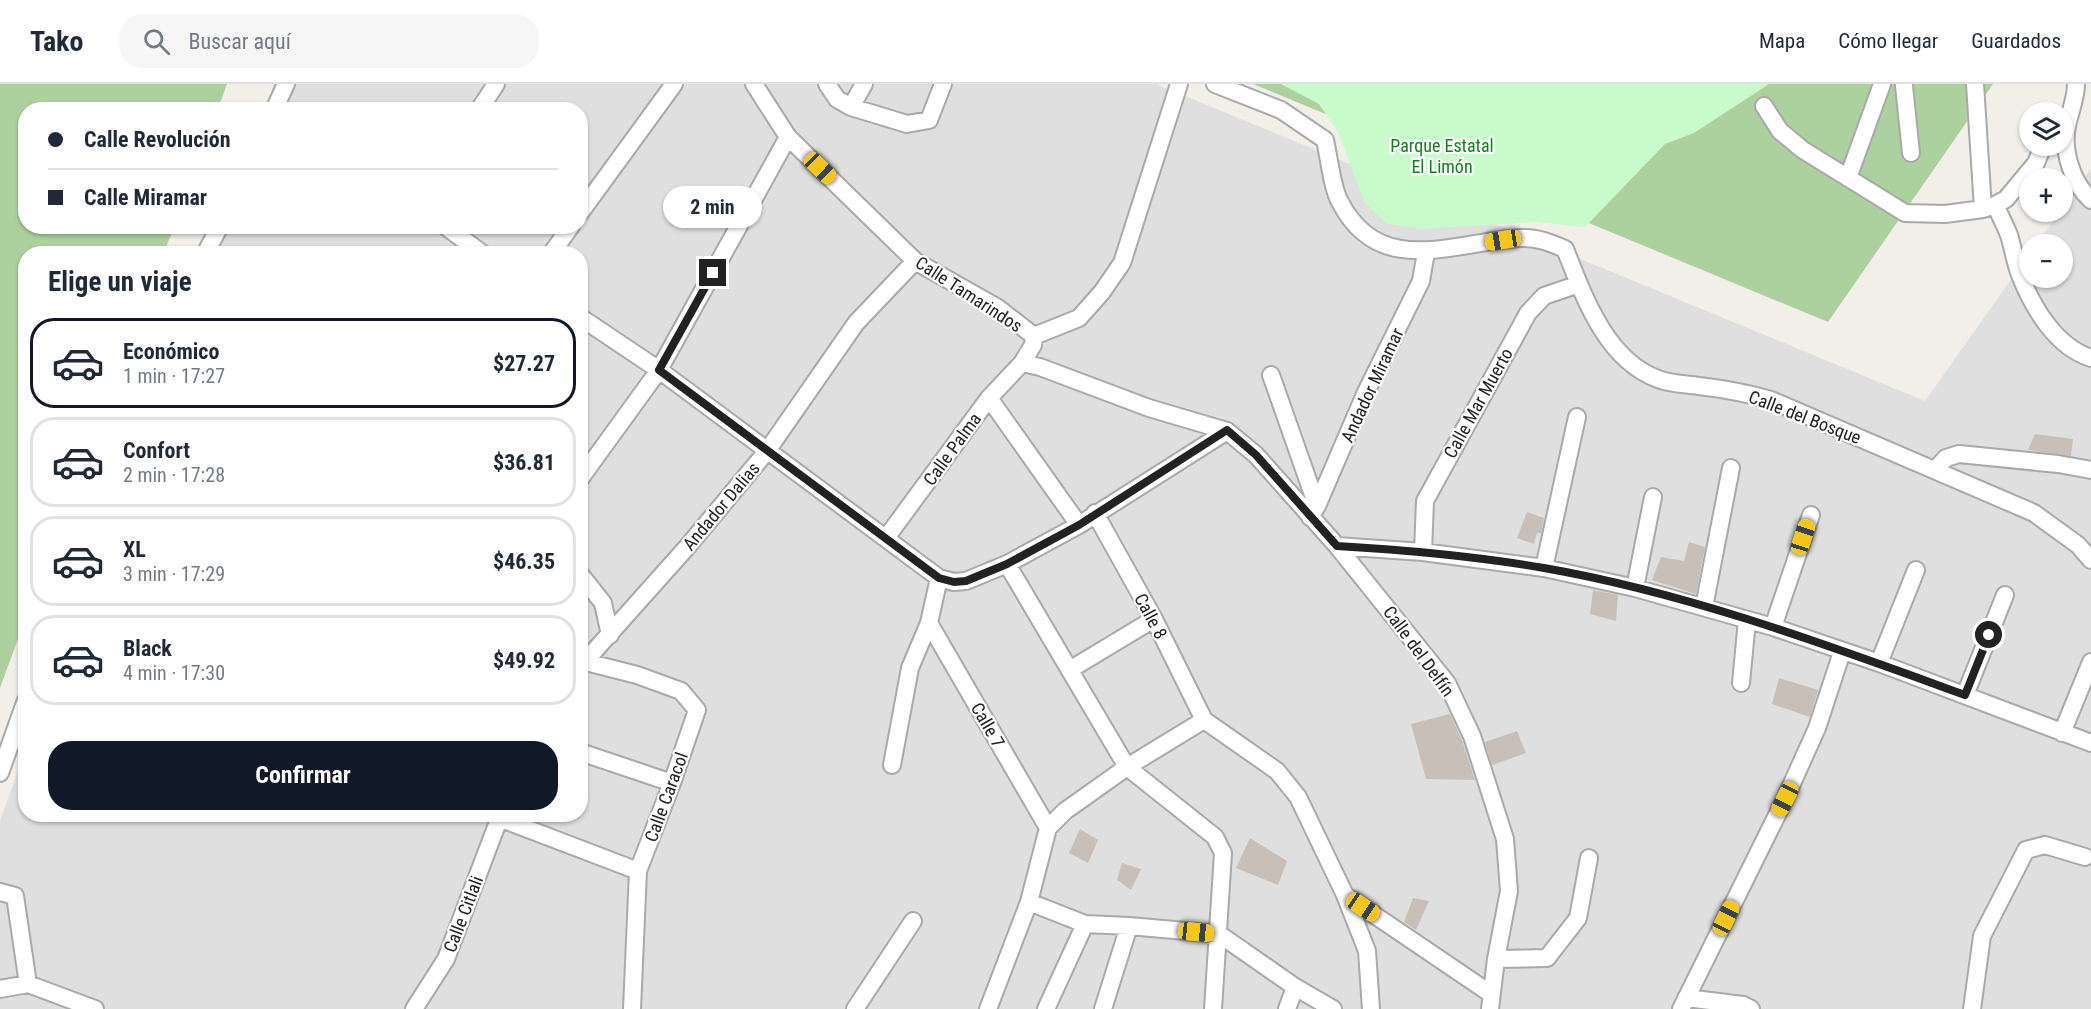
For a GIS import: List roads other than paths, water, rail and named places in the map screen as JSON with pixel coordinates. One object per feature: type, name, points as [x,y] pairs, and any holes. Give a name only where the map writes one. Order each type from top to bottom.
[{"type":"street","points":[[278,102],[286,84]]},
{"type":"street","points":[[484,102],[496,84]]},
{"type":"street","points":[[588,202],[674,84]]},
{"type":"street","name":"Calle Tamarindos","points":[[754,84],[788,137],[915,261],[998,308],[1033,341]]},
{"type":"street","points":[[827,84],[837,99],[851,107],[907,124],[929,120],[943,84]]},
{"type":"street","points":[[851,107],[864,84]]},
{"type":"street","points":[[1033,341],[1079,318],[1102,292],[1122,263],[1179,84]]},
{"type":"street","name":"Calle del Bosque","points":[[1215,84],[1281,110],[1325,140],[1339,201],[1354,223],[1379,245],[1426,252],[1523,237],[1543,240],[1565,249],[1579,284],[1605,335],[1622,356],[1650,375],[1660,380],[1740,391],[1771,400],[2034,513],[2078,545],[2091,560]]},
{"type":"street","points":[[1975,84],[1995,204],[2008,234],[2020,275],[2035,305],[2057,337],[2081,355],[2091,358]]},
{"type":"street","points":[[1848,178],[1882,85],[1910,85],[1911,153]]},
{"type":"street","points":[[2076,90],[2067,127],[2066,146],[2072,171],[2091,200]]},
{"type":"street","points":[[1764,106],[1780,131],[1803,150],[1905,213],[1945,214],[1995,204],[2036,163],[2039,156]]},
{"type":"street","points":[[588,468],[659,370],[788,137]]},
{"type":"street","points":[[456,234],[472,246]]},
{"type":"street","name":"Andador Miramar","points":[[1314,511],[1366,392],[1421,281],[1426,252]]},
{"type":"street","name":"Andador Dalias","points":[[588,659],[688,546],[767,452],[856,323],[915,261]]},
{"type":"street","name":"Calle Mar Muerto","points":[[1424,552],[1425,501],[1528,313],[1544,296],[1579,284]]},
{"type":"street","points":[[588,322],[659,370],[939,578],[954,582],[966,581],[1007,564],[1079,525],[1227,430]]},
{"type":"street","name":"Calle Palma","points":[[886,538],[989,398],[1022,363],[1033,341]]},
{"type":"street","points":[[1022,363],[1149,408],[1227,430]]},
{"type":"street","points":[[1271,375],[1314,511]]},
{"type":"street","points":[[989,398],[1079,525]]},
{"type":"street","points":[[1544,568],[1576,417]]},
{"type":"street","name":"Calle del Delfín","points":[[1227,430],[1314,511],[1337,546],[1447,683],[1472,736],[1504,839],[1509,891],[1496,959],[1491,1002]]},
{"type":"street","points":[[1935,470],[1946,458],[1959,454],[2058,464],[2091,470]]},
{"type":"street","points":[[1704,607],[1731,468]]},
{"type":"street","points":[[1635,588],[1653,497]]},
{"type":"street","name":"Calle 8","points":[[1095,513],[1154,619],[1204,720]]},
{"type":"street","points":[[1773,627],[1811,514]]},
{"type":"street","points":[[1337,546],[1424,552],[1544,568],[1635,588],[1773,627],[1879,663],[2091,743]]},
{"type":"street","points":[[1007,564],[1127,767],[1215,837],[1223,853],[1214,1009]]},
{"type":"street","points":[[1879,663],[1916,570]]},
{"type":"street","points":[[892,765],[910,669],[929,623],[939,578]]},
{"type":"street","points":[[588,584],[603,603],[610,635]]},
{"type":"street","points":[[1965,695],[2005,595]]},
{"type":"street","points":[[1071,669],[1154,619]]},
{"type":"street","points":[[1741,683],[1747,620]]},
{"type":"street","name":"Calle 7","points":[[929,623],[1048,828]]},
{"type":"street","points":[[1751,1009],[1743,1005],[1684,1003],[1790,789],[1817,728],[1842,652]]},
{"type":"street","points":[[2062,733],[2091,662]]},
{"type":"street","name":"Calle Caracol","points":[[588,665],[637,675],[681,691],[697,710],[638,871],[632,1009]]},
{"type":"street","points":[[988,1009],[1029,902],[1048,828],[1065,811],[1127,767],[1204,720],[1277,771],[1298,797],[1345,895],[1367,951],[1371,1009]]},
{"type":"street","points":[[0,773],[18,722]]},
{"type":"street","points":[[588,755],[672,783]]},
{"type":"street","name":"Calle Citlali","points":[[414,1009],[446,958],[498,822]]},
{"type":"street","points":[[515,822],[638,871]]},
{"type":"street","points":[[1972,1009],[1982,936],[2026,850],[2045,845],[2085,857]]},
{"type":"street","points":[[1496,959],[1546,958],[1578,918],[1589,858]]},
{"type":"street","points":[[0,892],[15,896],[28,984]]},
{"type":"street","points":[[1345,895],[1491,1002]]},
{"type":"street","points":[[1029,902],[1085,924],[1219,934],[1295,987],[1333,1009]]},
{"type":"street","points":[[861,1007],[913,921]]},
{"type":"street","points":[[1046,1009],[1085,924]]},
{"type":"street","points":[[1103,1009],[1129,926]]},
{"type":"street","points":[[0,989],[28,984],[95,1009]]},
{"type":"street","points":[[1287,1009],[1295,987]]},
{"type":"park label","name":"Parque Estatal El Limón","points":[[1442,155]]}]
